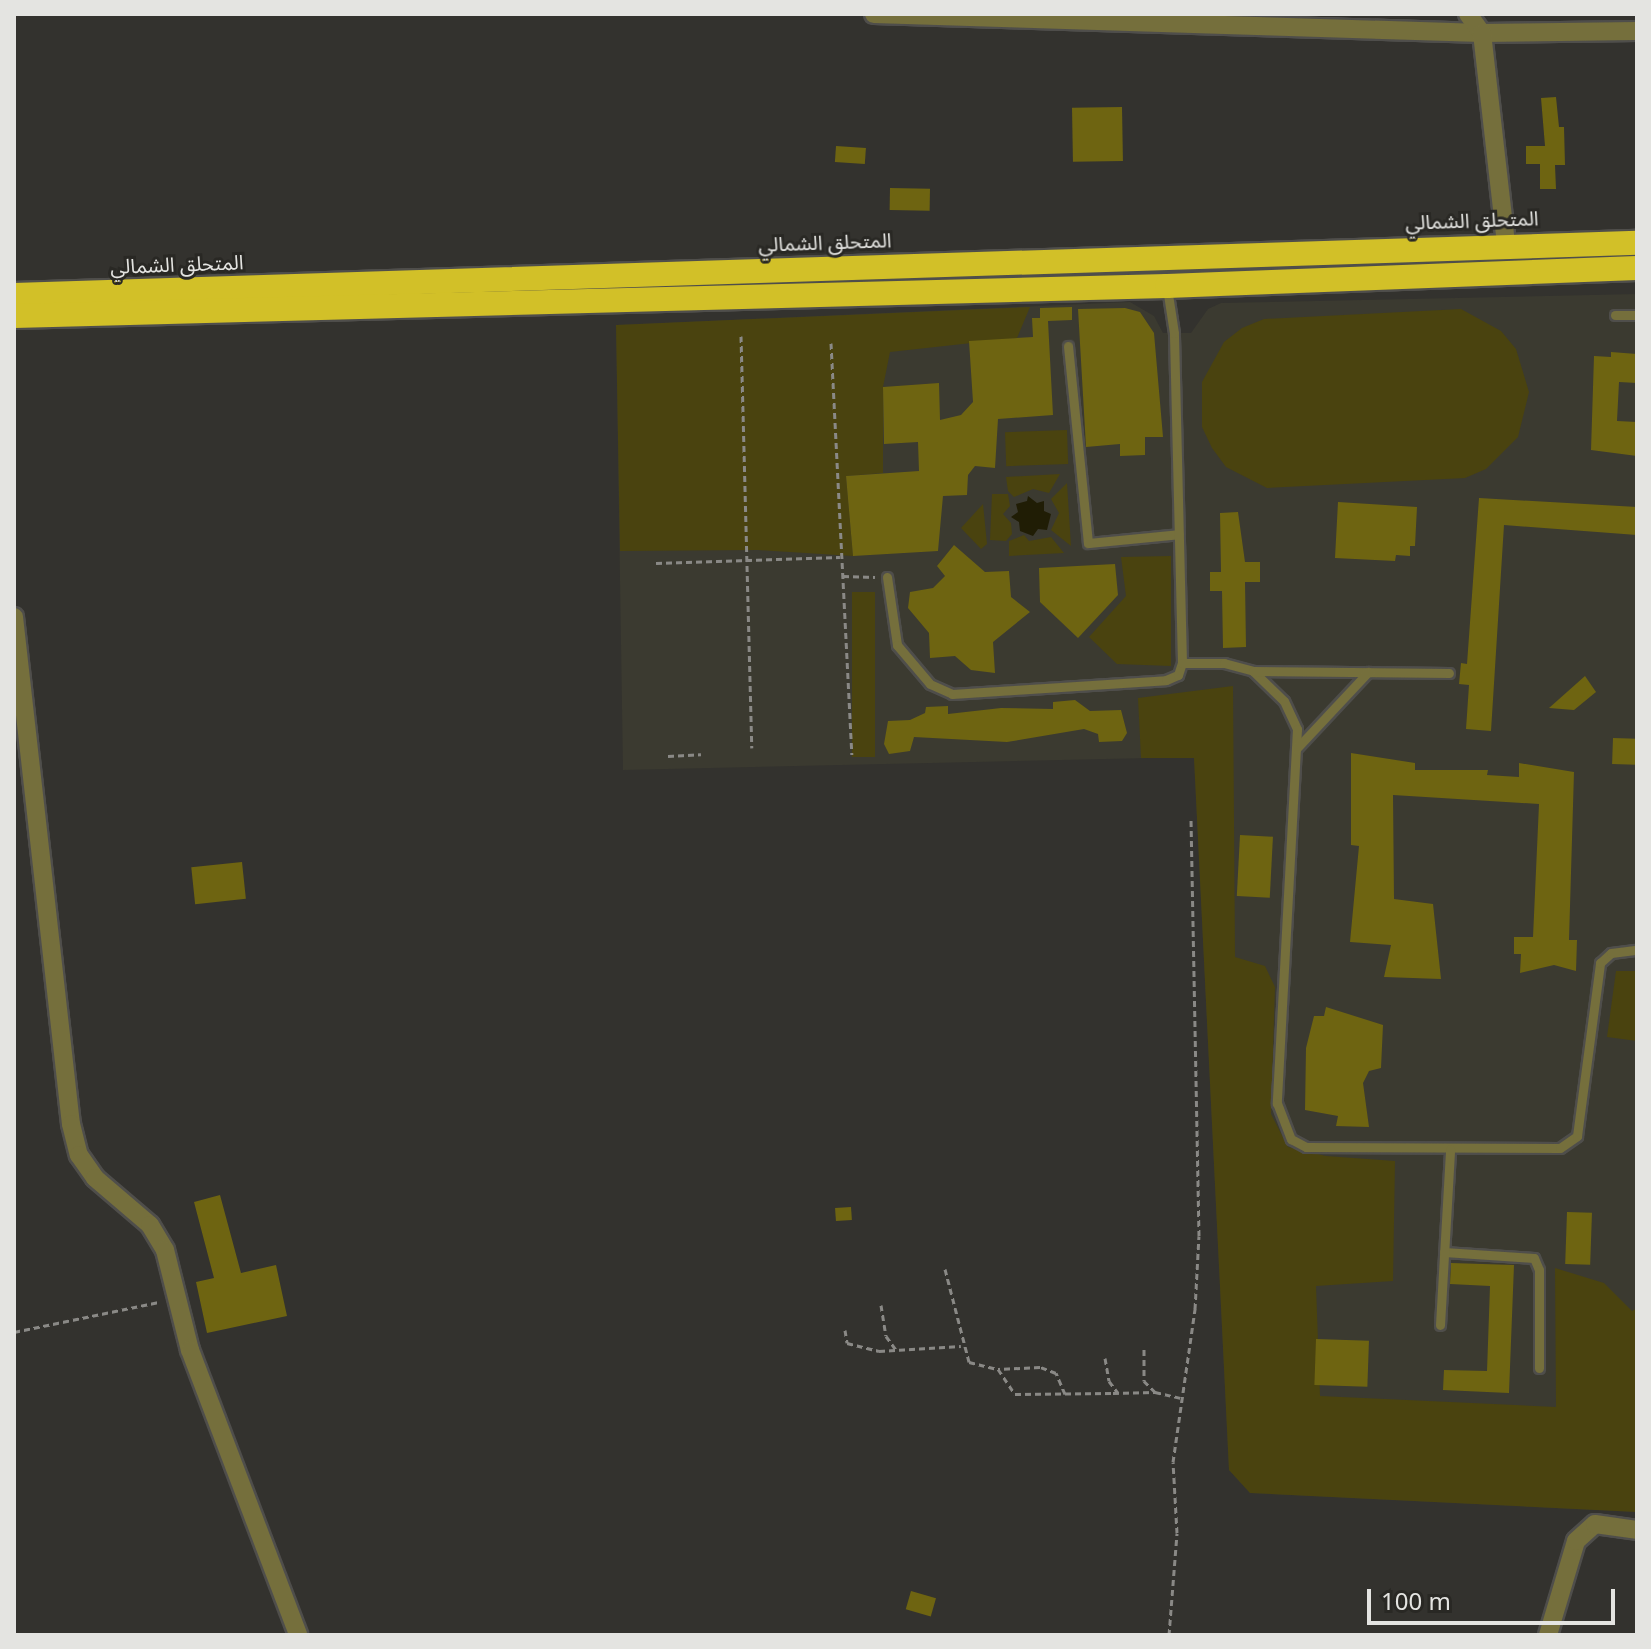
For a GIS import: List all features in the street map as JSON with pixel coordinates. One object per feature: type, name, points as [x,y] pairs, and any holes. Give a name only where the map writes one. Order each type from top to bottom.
[{"type":"highway","name":"المتحلق الشمالي","points":[[14,295],[1637,243]]},
{"type":"highway","points":[[1167,286],[1168,256]]},
{"type":"highway","points":[[14,316],[1167,286],[1637,268]]},
{"type":"street","points":[[874,14],[1482,33],[1632,25]]},
{"type":"street","points":[[1468,14],[1482,33],[1506,245]]},
{"type":"street","points":[[1539,29],[1558,14]]},
{"type":"street","points":[[14,617],[71,1124],[79,1155],[95,1178],[131,1205],[157,1237],[190,1350],[298,1635]]},
{"type":"street","points":[[1548,1635],[1576,1541],[1595,1524],[1637,1530]]},
{"type":"lane","points":[[887,577],[897,645],[930,684],[952,694],[1166,680],[1178,675],[1182,663],[1174,333],[1167,286]]},
{"type":"lane","points":[[1615,315],[1637,315]]},
{"type":"lane","points":[[1068,346],[1088,543],[1179,534]]},
{"type":"lane","points":[[1182,663],[1224,663],[1253,671],[1449,673]]},
{"type":"lane","points":[[1253,671],[1284,701],[1297,729],[1277,1103],[1291,1139],[1306,1147],[1560,1148],[1577,1136],[1600,963],[1611,953],[1637,950]]},
{"type":"lane","points":[[1296,749],[1368,672]]},
{"type":"lane","points":[[1440,1325],[1450,1149]]},
{"type":"lane","points":[[1444,1252],[1534,1258],[1539,1270],[1539,1368]]},
{"type":"path","points":[[741,336],[752,748]]},
{"type":"path","points":[[831,343],[852,754]]},
{"type":"path","points":[[656,563],[841,557]]},
{"type":"path","points":[[842,576],[887,577]]},
{"type":"path","points":[[668,756],[701,754]]},
{"type":"path","points":[[1169,1635],[1177,1533],[1173,1462],[1195,1309],[1199,1236],[1191,818]]},
{"type":"path","points":[[945,1269],[961,1346],[969,1362],[998,1369],[1040,1367],[1056,1373],[1065,1394]]},
{"type":"path","points":[[14,1332],[176,1298]]},
{"type":"path","points":[[881,1305],[886,1336],[897,1351]]},
{"type":"path","points":[[845,1330],[847,1343],[897,1351],[961,1346]]},
{"type":"path","points":[[1144,1349],[1144,1381],[1155,1392]]},
{"type":"path","points":[[1105,1358],[1109,1381],[1118,1393]]},
{"type":"path","points":[[998,1369],[1015,1394],[1155,1392],[1180,1398]]},
{"type":"shaded area","points":[[1637,294],[1637,1512],[1250,1493],[1229,1470],[1194,757],[623,770],[616,325],[1130,302],[1154,316],[1163,333],[1191,333],[1208,309],[1221,303]]},
{"type":"shaded area","points":[[1030,307],[1017,338],[890,352],[883,387],[883,473],[846,476],[853,556],[758,550],[620,551],[616,325]]},
{"type":"shaded area","points":[[1461,309],[1501,331],[1516,349],[1529,392],[1518,437],[1486,469],[1465,478],[1267,488],[1226,467],[1212,448],[1202,427],[1202,382],[1224,342],[1242,328],[1264,319]]},
{"type":"shaded area","points":[[1067,430],[1068,464],[1006,466],[1005,432]]},
{"type":"shaded area","points":[[1060,474],[1049,493],[1033,489],[1014,497],[1008,491],[1006,477]]},
{"type":"shaded area","points":[[1067,483],[1071,546],[1051,530],[1059,513],[1051,499]]},
{"type":"shaded area","points":[[992,494],[1008,494],[1010,506],[1003,514],[1011,523],[1012,534],[1006,541],[990,540]]},
{"type":"shaded area","points":[[1028,496],[1037,503],[1044,501],[1044,511],[1051,514],[1047,530],[1038,529],[1033,536],[1020,531],[1019,522],[1011,517],[1018,512],[1016,504],[1027,501]]},
{"type":"shaded area","points":[[983,504],[987,544],[981,549],[961,528]]},
{"type":"shaded area","points":[[1024,535],[1029,541],[1051,537],[1064,553],[1009,556],[1009,541]]},
{"type":"shaded area","points":[[1171,556],[1171,666],[1117,664],[1089,637],[1126,596],[1121,557]]},
{"type":"shaded area","points":[[852,592],[875,592],[875,757],[852,757]]},
{"type":"shaded area","points":[[1233,686],[1235,957],[1265,966],[1275,987],[1271,1114],[1288,1147],[1326,1156],[1395,1161],[1393,1281],[1316,1286],[1320,1396],[1556,1407],[1555,1268],[1604,1283],[1632,1311],[1637,1308],[1637,1512],[1250,1493],[1229,1470],[1194,758],[1141,758],[1138,698]]},
{"type":"shaded area","points":[[1616,971],[1637,971],[1637,1041],[1607,1037]]},
{"type":"building","points":[[1556,97],[1559,127],[1564,127],[1565,165],[1555,165],[1556,189],[1540,189],[1540,164],[1526,164],[1526,146],[1545,146],[1541,98]]},
{"type":"building","points":[[1122,107],[1123,161],[1073,162],[1072,108]]},
{"type":"building","points":[[836,146],[866,148],[865,164],[835,162]]},
{"type":"building","points":[[890,188],[930,189],[930,211],[890,210]]},
{"type":"building","points":[[1072,307],[1072,320],[1048,321],[1053,415],[998,419],[995,468],[975,466],[968,475],[967,495],[943,496],[938,551],[853,556],[846,476],[919,471],[918,442],[884,444],[883,387],[939,383],[940,420],[961,415],[973,402],[969,341],[1033,337],[1032,318],[1040,318],[1040,308]]},
{"type":"building","points":[[1125,308],[1140,312],[1154,333],[1163,437],[1145,437],[1145,455],[1120,456],[1120,444],[1086,447],[1078,309]]},
{"type":"building","points":[[1611,352],[1637,354],[1637,383],[1619,382],[1617,421],[1637,422],[1637,456],[1591,450],[1594,356],[1611,357]]},
{"type":"building","points":[[1479,498],[1637,507],[1637,535],[1504,525],[1491,731],[1466,729],[1469,685],[1459,684],[1461,663],[1467,664]]},
{"type":"building","points":[[1338,502],[1417,507],[1415,546],[1410,546],[1410,556],[1396,555],[1395,561],[1335,558]]},
{"type":"building","points":[[1238,512],[1245,562],[1260,562],[1260,582],[1245,582],[1246,647],[1223,648],[1222,591],[1210,591],[1210,572],[1221,572],[1220,513]]},
{"type":"building","points":[[954,545],[985,572],[1009,571],[1011,597],[1030,612],[993,642],[995,673],[971,670],[955,656],[930,658],[929,633],[908,608],[910,592],[933,588],[945,576],[937,566]]},
{"type":"building","points":[[1115,564],[1118,595],[1078,638],[1040,602],[1039,568]]},
{"type":"building","points":[[1585,676],[1596,692],[1574,710],[1549,708]]},
{"type":"building","points":[[1075,700],[1090,711],[1121,710],[1127,733],[1122,741],[1099,742],[1098,734],[1084,729],[1007,742],[914,737],[910,751],[889,754],[884,744],[888,721],[910,720],[925,713],[926,707],[948,706],[948,714],[1001,708],[1053,709],[1053,702]]},
{"type":"building","points":[[1613,738],[1637,739],[1636,765],[1612,764]]},
{"type":"building","points":[[1351,753],[1415,763],[1415,770],[1488,770],[1487,775],[1519,777],[1519,763],[1574,772],[1569,940],[1577,940],[1576,971],[1554,965],[1520,973],[1521,954],[1514,954],[1514,937],[1533,937],[1539,804],[1393,795],[1394,899],[1433,904],[1441,979],[1384,977],[1391,945],[1350,942],[1359,846],[1351,845]]},
{"type":"building","points":[[1240,835],[1273,837],[1270,898],[1237,896]]},
{"type":"building","points":[[242,862],[246,899],[195,904],[191,867]]},
{"type":"building","points":[[1326,1007],[1383,1025],[1381,1068],[1369,1071],[1363,1083],[1369,1127],[1336,1126],[1338,1116],[1305,1110],[1306,1048],[1314,1016],[1324,1016]]},
{"type":"building","points":[[220,1195],[241,1273],[276,1265],[287,1316],[207,1333],[196,1282],[214,1278],[194,1202]]},
{"type":"building","points":[[851,1207],[852,1220],[836,1221],[835,1208]]},
{"type":"building","points":[[1567,1212],[1592,1213],[1590,1265],[1565,1264]]},
{"type":"building","points":[[1451,1263],[1514,1265],[1509,1393],[1443,1390],[1444,1370],[1487,1371],[1490,1286],[1450,1284]]},
{"type":"building","points":[[1316,1339],[1369,1341],[1367,1387],[1314,1385]]},
{"type":"building","points":[[911,1591],[936,1598],[931,1616],[906,1609]]}]
